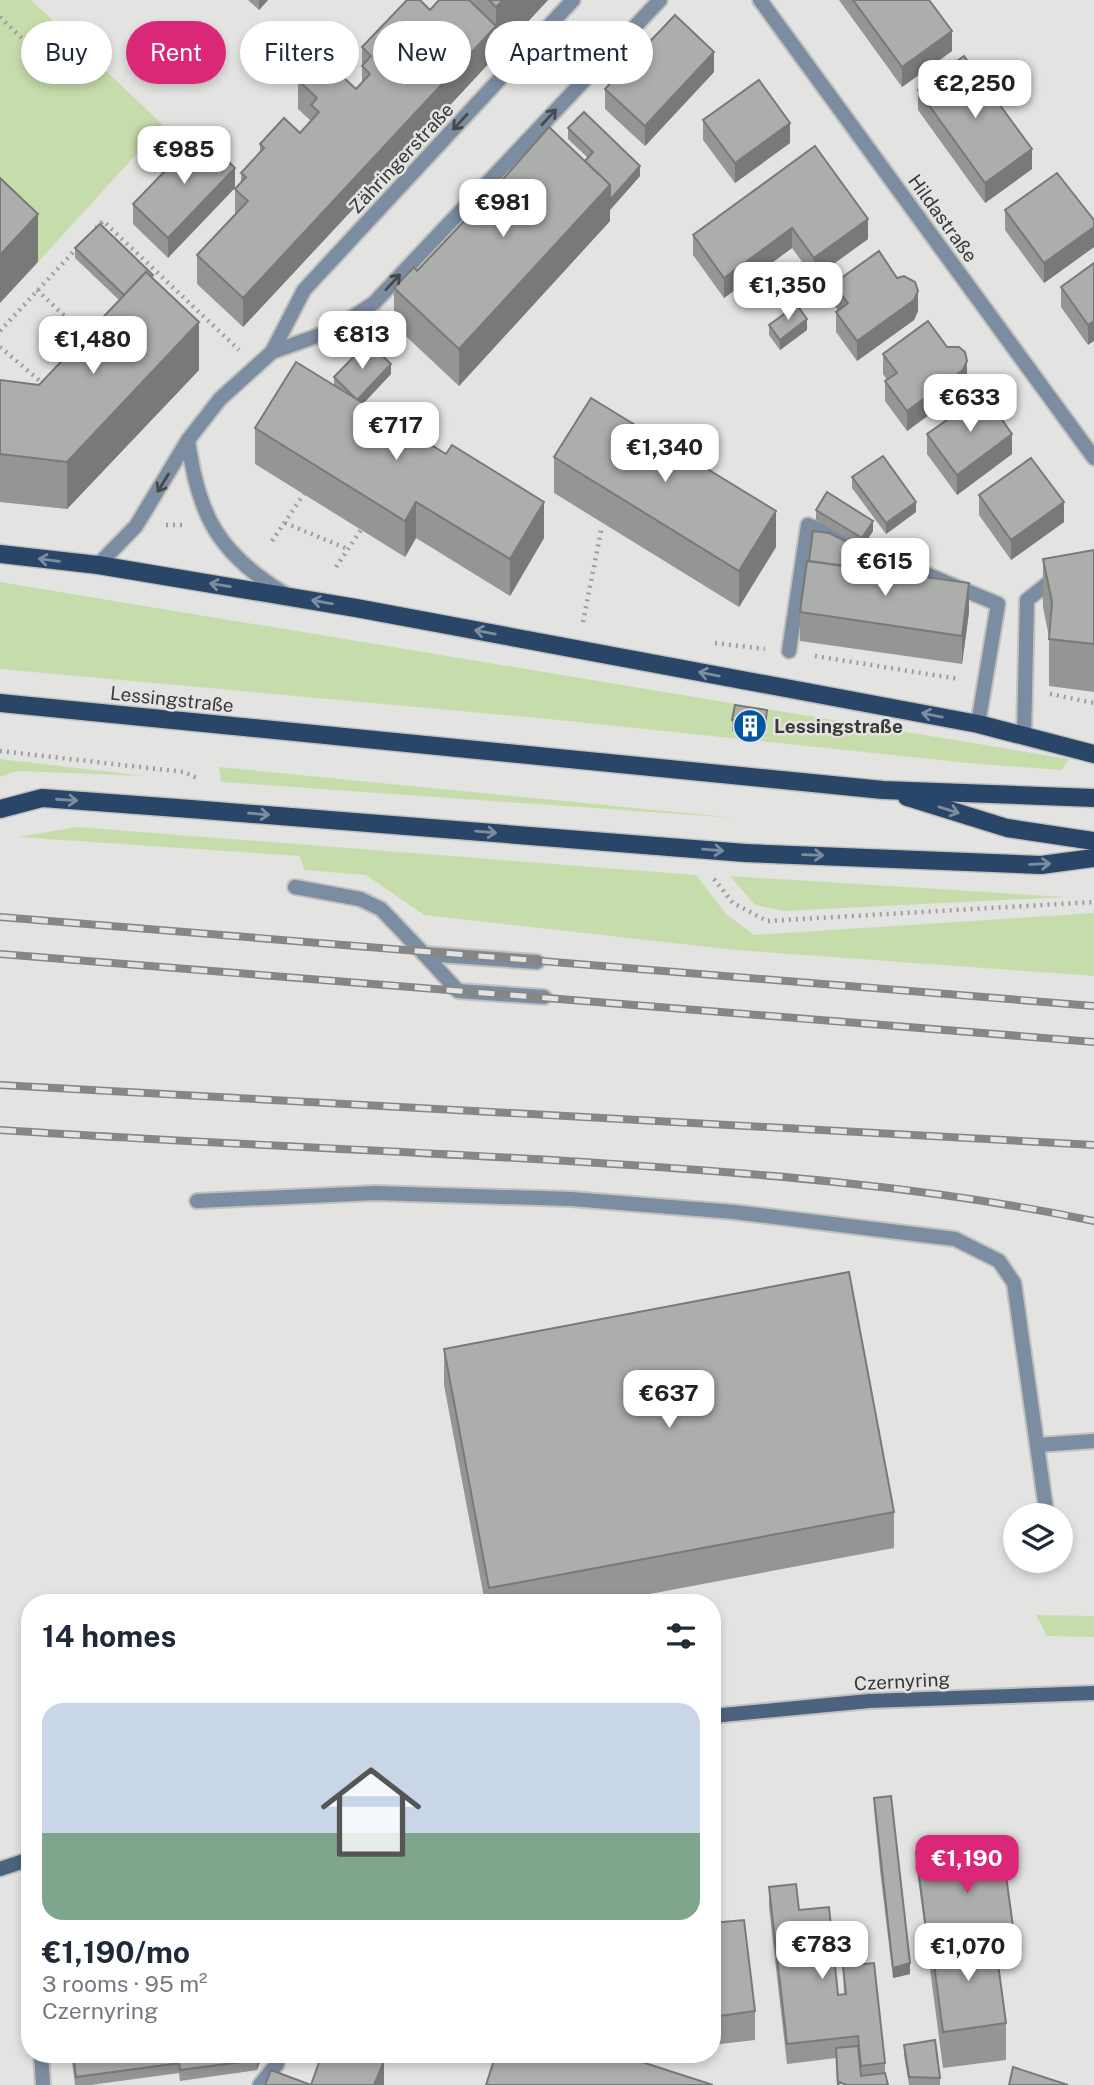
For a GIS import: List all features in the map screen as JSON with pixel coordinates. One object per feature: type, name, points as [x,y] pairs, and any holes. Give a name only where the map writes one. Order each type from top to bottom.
[{"type":"main road","points":[[0,554],[97,565],[288,596],[584,650],[978,724],[1094,754]]},
{"type":"main road","name":"Lessingstraße","points":[[0,703],[883,790],[1094,798]]},
{"type":"main road","name":"Lessingstraße","points":[[883,790],[1007,828],[1094,841]]},
{"type":"main road","points":[[0,809],[43,798],[745,853],[1041,865],[1094,858]]},
{"type":"main road","name":"Czernyring","points":[[721,1715],[869,1701],[1094,1693]]},
{"type":"main road","points":[[0,1869],[21,1862]]},
{"type":"street","name":"Zähringerstraße","points":[[97,565],[136,526],[188,440],[220,399],[272,352],[304,290],[573,0]]},
{"type":"street","name":"Zähringerstraße","points":[[272,352],[331,331],[374,303],[660,0]]},
{"type":"street","name":"Hildastraße","points":[[760,0],[1094,458]]},
{"type":"street","points":[[188,440],[192,475],[210,524],[236,560],[288,596]]},
{"type":"street","points":[[789,652],[808,525],[998,604],[978,724]]},
{"type":"street","points":[[1024,736],[1027,600],[1066,570]]},
{"type":"street","points":[[295,887],[360,899],[381,909],[458,991],[544,997]]},
{"type":"street","points":[[424,954],[537,962]]},
{"type":"street","points":[[197,1201],[375,1194],[570,1199],[734,1212],[955,1240],[999,1262],[1014,1283],[1045,1503]]},
{"type":"street","points":[[1038,1445],[1094,1441]]},
{"type":"street","points":[[42,2063],[43,2085]]},
{"type":"street","points":[[260,2085],[277,2063]]},
{"type":"path","points":[[0,17],[21,37]]},
{"type":"path","points":[[93,231],[103,221],[225,338]]},
{"type":"path","points":[[0,331],[84,241]]},
{"type":"path","points":[[37,290],[92,342]]},
{"type":"path","points":[[0,347],[47,387]]},
{"type":"path","points":[[39,395],[54,379]]},
{"type":"path","points":[[272,541],[304,494]]},
{"type":"path","points":[[285,523],[348,549]]},
{"type":"path","points":[[136,526],[210,524]]},
{"type":"path","points":[[584,650],[582,629],[603,526]]},
{"type":"path","points":[[336,567],[361,530]]},
{"type":"path","points":[[767,921],[1094,902]]},
{"type":"green space","points":[[0,0],[31,0],[53,21],[21,21],[21,84],[112,84],[112,77],[163,125],[38,262],[0,226]]},
{"type":"green space","points":[[0,582],[1069,759],[1062,770],[978,764],[549,719],[0,669]]},
{"type":"green space","points":[[0,759],[145,776],[17,771],[0,777]]},
{"type":"green space","points":[[219,767],[737,818],[221,782]]},
{"type":"green space","points":[[76,827],[696,875],[726,914],[754,935],[1094,913],[1094,976],[736,950],[424,915],[366,875],[304,870],[300,856],[18,837]]},
{"type":"green space","points":[[730,876],[1065,897],[784,911],[755,905]]},
{"type":"green space","points":[[1036,1615],[1094,1616],[1094,1637],[1047,1636]]},
{"type":"building","points":[[407,0],[420,0],[430,10],[439,0],[469,0],[491,21],[485,21],[485,38],[471,53],[471,21],[387,21]]},
{"type":"building","points":[[489,0],[503,0],[496,7]]},
{"type":"building","points":[[853,0],[929,0],[952,31],[902,67]]},
{"type":"building","points":[[675,15],[714,52],[645,126],[605,89],[610,84],[653,84],[653,38]]},
{"type":"building","points":[[373,36],[373,84],[442,84],[243,298],[197,255],[248,201],[235,189],[246,177],[241,173],[264,148],[260,144],[284,118],[300,133],[319,112],[311,105],[317,98],[302,84],[351,84],[356,89],[370,74],[362,66],[371,56],[362,47]]},
{"type":"building","points":[[964,56],[1032,149],[985,183],[918,90]]},
{"type":"building","points":[[759,80],[790,123],[735,163],[703,120]]},
{"type":"building","points":[[584,112],[640,166],[610,200],[610,185],[585,161],[593,152],[568,128]]},
{"type":"building","points":[[549,127],[610,185],[459,349],[394,288],[414,267],[417,271],[470,215],[467,212],[486,191],[489,195]]},
{"type":"building","points":[[201,134],[235,168],[168,238],[133,204]]},
{"type":"building","points":[[815,146],[868,219],[814,258],[792,228],[724,278],[693,235]]},
{"type":"building","points":[[1057,173],[1094,220],[1094,227],[1044,263],[1005,210]]},
{"type":"building","points":[[0,178],[38,214],[0,255]]},
{"type":"building","points":[[100,224],[153,275],[151,277],[146,272],[124,295],[75,248]]},
{"type":"building","points":[[879,251],[897,278],[904,276],[915,282],[918,291],[914,300],[857,341],[836,312],[848,303],[833,284]]},
{"type":"building","points":[[1094,263],[1094,321],[1088,325],[1061,287]]},
{"type":"building","points":[[146,272],[199,322],[67,462],[0,454],[0,380],[39,385]]},
{"type":"building","points":[[797,305],[807,319],[780,340],[769,325]]},
{"type":"building","points":[[928,321],[947,347],[959,347],[965,352],[967,361],[963,370],[907,411],[885,381],[897,373],[883,354]]},
{"type":"building","points":[[368,342],[391,364],[357,400],[334,377]]},
{"type":"building","points":[[296,362],[446,454],[452,445],[544,502],[510,559],[416,502],[405,521],[255,428]]},
{"type":"building","points":[[984,394],[1012,434],[957,475],[927,434]]},
{"type":"building","points":[[591,398],[776,511],[739,571],[554,457]]},
{"type":"building","points":[[883,456],[916,502],[886,523],[852,477]]},
{"type":"building","points":[[1031,458],[1064,502],[1011,540],[979,495]]},
{"type":"building","points":[[827,492],[873,521],[862,538],[816,510]]},
{"type":"building","points":[[813,531],[829,533],[917,576],[809,561]]},
{"type":"building","points":[[1094,550],[1094,644],[1049,639],[1052,602],[1043,559]]},
{"type":"building","points":[[807,561],[969,583],[962,636],[800,612]]},
{"type":"building","points":[[735,705],[767,710],[765,726],[732,720]]},
{"type":"building","points":[[849,1272],[894,1512],[489,1588],[444,1349]]},
{"type":"building","points":[[891,1796],[910,1963],[893,1968],[874,1798]]},
{"type":"building","points":[[1001,1840],[1017,1955],[997,1958],[994,1934],[931,1942],[931,1968],[916,1852]]},
{"type":"building","points":[[796,1884],[799,1910],[829,1907],[838,1995],[846,1994],[843,1966],[874,1963],[885,2063],[861,2066],[858,2036],[787,2044],[769,1887]]},
{"type":"building","points":[[744,1920],[755,2011],[721,2016],[721,1922]]},
{"type":"building","points":[[994,1934],[1006,2023],[943,2032],[931,1942]]},
{"type":"building","points":[[935,2040],[940,2078],[909,2077],[904,2045]]},
{"type":"building","points":[[858,2046],[861,2076],[885,2073],[888,2085],[847,2085],[839,2082],[838,2085],[836,2048]]},
{"type":"building","points":[[74,2063],[179,2063],[76,2077]]},
{"type":"building","points":[[179,2063],[234,2063],[180,2070]]},
{"type":"building","points":[[319,2063],[383,2063],[374,2085],[311,2085]]},
{"type":"building","points":[[493,2063],[645,2063],[713,2085],[486,2085]]},
{"type":"building","points":[[1013,2067],[1068,2085],[1009,2085]]},
{"type":"building","points":[[271,2070],[311,2085],[265,2085]]},
{"type":"railway","points":[[0,917],[1094,1006]]},
{"type":"railway","points":[[0,954],[1094,1042]]},
{"type":"railway","points":[[0,1085],[1094,1145]]},
{"type":"railway","points":[[0,1130],[712,1171],[904,1190],[1094,1221]]},
{"type":"place","name":"Lessingstraße","points":[[750,726]]}]
